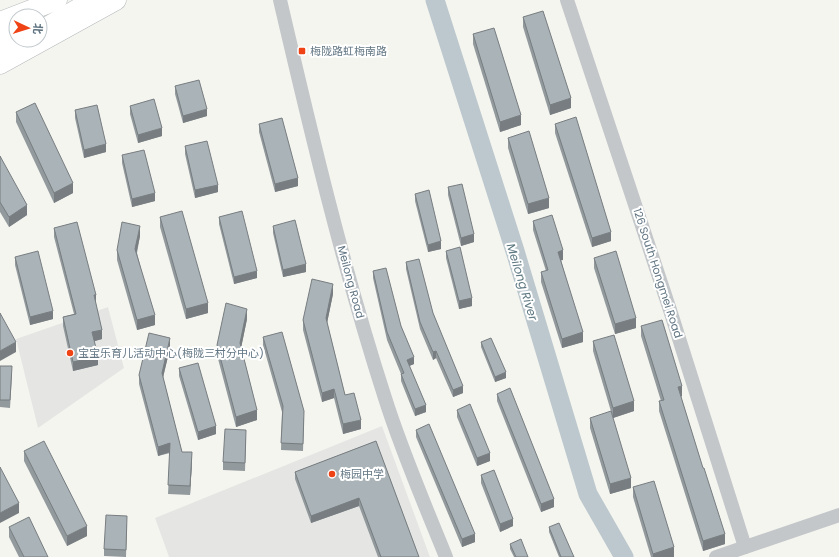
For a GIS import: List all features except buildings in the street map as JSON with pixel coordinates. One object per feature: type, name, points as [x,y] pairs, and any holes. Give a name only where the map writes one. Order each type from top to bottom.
[{"type":"highway","points":[[0,22],[57,0]]},
{"type":"highway","points":[[48,10],[64,0]]},
{"type":"highway","points":[[0,64],[116,0]]},
{"type":"main road","points":[[0,17],[29,0]]},
{"type":"main road","points":[[48,11],[69,0]]},
{"type":"main road","points":[[48,25],[91,0]]},
{"type":"main road","points":[[0,73],[122,0]]},
{"type":"street","name":"Meilong Road","points":[[280,0],[320,168],[385,400],[446,557]]},
{"type":"street","name":"126 South Hongmei Road","points":[[566,0],[670,310],[745,547]]},
{"type":"street","points":[[716,557],[839,515]]},
{"type":"shaded area","name":"宝宝乐育儿活动中心(梅陇三村分中心)","points":[[108,307],[124,368],[38,428],[16,339]]},
{"type":"shaded area","name":"梅园中学","points":[[382,426],[430,557],[169,557],[155,518]]},
{"type":"waterway","name":"Meilong River","points":[[435,0],[515,251],[588,494],[624,557]]},
{"type":"place","name":"梅陇路虹梅南路","points":[[302,51]]},
{"type":"place","name":"宝宝乐育儿活动中心(梅陇三村分中心)","points":[[70,353]]},
{"type":"place","name":"梅园中学","points":[[332,474]]}]
